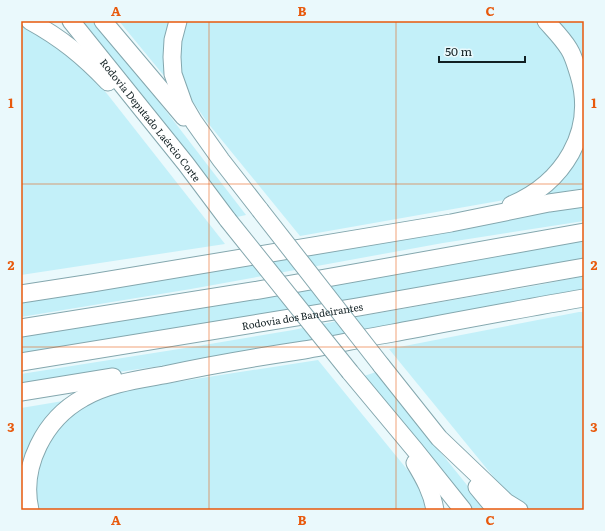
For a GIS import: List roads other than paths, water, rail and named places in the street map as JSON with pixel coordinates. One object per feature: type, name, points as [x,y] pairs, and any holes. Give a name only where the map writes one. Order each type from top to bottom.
[{"type":"highway","points":[[30,21],[61,40],[80,54],[186,164]]},
{"type":"highway","name":"Rodovia Deputado Laércio Corte","points":[[71,21],[186,164],[228,220],[387,417]]},
{"type":"highway","points":[[103,21],[221,160],[496,510]]},
{"type":"highway","points":[[178,21],[173,40],[173,74],[184,105],[221,160]]},
{"type":"highway","points":[[451,223],[506,208],[522,201],[535,192],[561,169],[570,155],[581,127],[584,98],[576,63],[570,49],[546,21]]},
{"type":"highway","points":[[21,294],[92,284],[451,223],[584,198]]},
{"type":"highway","points":[[21,328],[259,290],[584,232]]},
{"type":"highway","name":"Rodovia dos Bandeirantes","points":[[21,362],[358,307],[584,267]]},
{"type":"highway","points":[[21,287],[92,284]]},
{"type":"highway","points":[[30,510],[28,487],[29,472],[33,457],[41,440],[52,424],[65,410],[98,390],[122,383],[222,363],[307,349],[584,298]]},
{"type":"highway","points":[[534,306],[584,306]]},
{"type":"highway","points":[[21,392],[119,376],[222,363]]},
{"type":"highway","points":[[387,417],[427,484],[434,501],[435,510]]},
{"type":"highway","points":[[387,417],[464,510]]},
{"type":"highway","points":[[439,438],[506,502],[519,510]]}]
